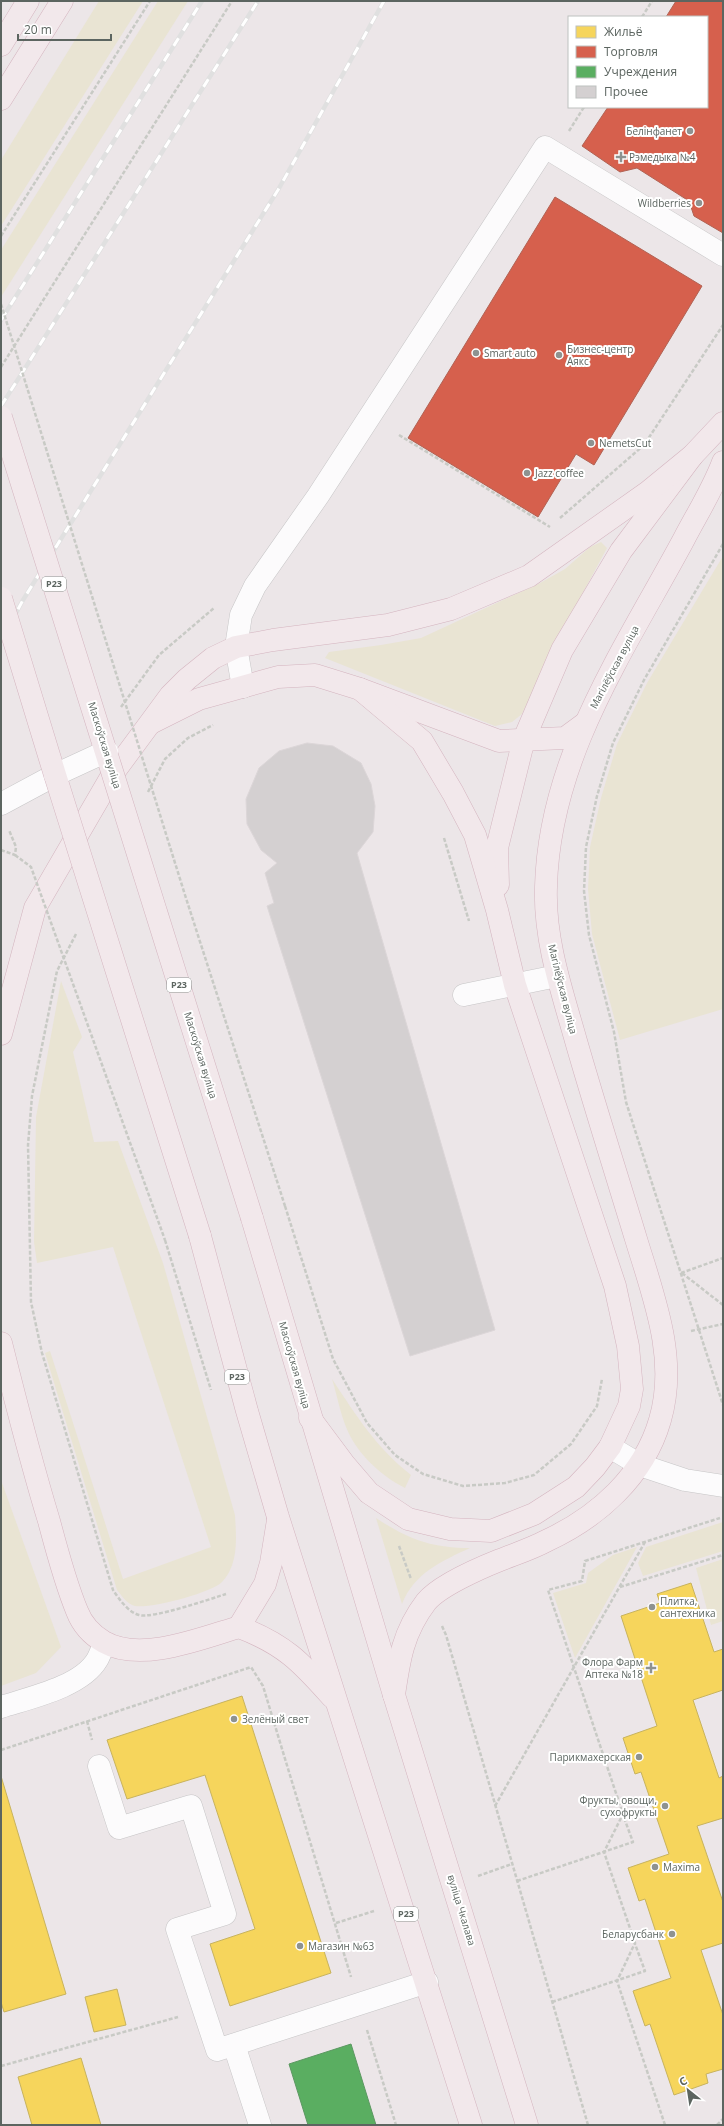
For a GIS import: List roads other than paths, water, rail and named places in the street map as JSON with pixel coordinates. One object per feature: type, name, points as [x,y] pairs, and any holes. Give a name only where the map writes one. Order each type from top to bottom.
[{"type":"main road","points":[[1,45],[28,1]]},
{"type":"main road","points":[[1,100],[62,1]]},
{"type":"main road","name":"Маскоўская вуліца","points":[[1,417],[107,751],[252,1218],[310,1418],[394,1695]]},
{"type":"main road","points":[[497,910],[497,848],[524,739],[566,643],[621,551],[692,456],[723,423]]},
{"type":"main road","points":[[692,456],[703,463],[706,468],[710,479],[707,495]]},
{"type":"main road","points":[[1,1034],[35,908],[114,772],[151,724],[170,696],[187,679],[213,658],[236,647],[273,640],[388,625],[452,609],[529,576],[648,492],[692,456]]},
{"type":"main road","name":"Магілёўская вуліца","points":[[394,1695],[401,1649],[418,1615],[429,1598],[475,1570],[547,1541],[602,1507],[624,1486],[640,1465],[656,1433],[666,1402],[668,1373],[659,1313],[590,1090],[557,976],[548,927],[546,889],[548,855],[554,817],[561,791],[584,724],[611,670],[707,495],[723,462]]},
{"type":"main road","name":"Р23","points":[[1,598],[200,1236],[247,1411],[278,1516],[427,1982],[471,2125]]},
{"type":"main road","points":[[151,724],[199,699],[278,677],[315,675],[360,689],[499,741],[565,738],[584,724]]},
{"type":"main road","points":[[310,1418],[345,1465],[369,1493],[408,1519],[450,1529],[491,1531],[534,1514],[576,1487],[595,1467],[610,1447],[629,1406],[632,1388],[628,1346],[615,1286],[515,985],[497,910],[475,835],[453,793],[422,741],[360,689]]},
{"type":"main road","points":[[1,1343],[29,1455],[70,1590],[77,1612],[88,1629],[104,1643],[120,1648],[141,1651],[179,1644],[239,1627],[278,1644],[296,1658],[338,1704]]},
{"type":"main road","points":[[239,1627],[265,1584],[271,1563],[278,1516]]},
{"type":"main road","name":"вуліца Чкалава","points":[[394,1695],[527,2125]]},
{"type":"street","points":[[243,687],[236,647],[241,615],[255,586],[318,496],[550,150],[723,255]]},
{"type":"street","points":[[1,804],[55,775],[107,751]]},
{"type":"street","points":[[464,995],[557,976]]},
{"type":"street","points":[[610,1447],[640,1465],[684,1480],[723,1486]]},
{"type":"street","points":[[1,1707],[60,1687],[82,1675],[97,1661],[104,1643]]},
{"type":"street","points":[[99,1766],[119,1828],[191,1806],[225,1914],[177,1929],[217,2050],[427,1982]]},
{"type":"street","points":[[234,2045],[260,2125]]},
{"type":"railway","points":[[1,320],[202,1]]},
{"type":"railway","points":[[1,406],[258,1]]},
{"type":"railway","points":[[1,641],[23,600],[278,190],[384,1]]},
{"type":"place","name":"Белінфанет","points":[[690,131]]},
{"type":"place","name":"Рэмедыка №4","points":[[621,157]]},
{"type":"place","name":"Wildberries","points":[[699,203]]},
{"type":"place","name":"Smart auto","points":[[476,353]]},
{"type":"place","name":"Бизнес-центр Аякс","points":[[559,355]]},
{"type":"place","name":"NemetsCut","points":[[591,443]]},
{"type":"place","name":"Jazz coffee","points":[[527,473]]},
{"type":"place","name":"Плитка, сантехника","points":[[652,1607]]},
{"type":"place","name":"Флора Фарм Аптека №18","points":[[651,1668]]},
{"type":"place","name":"Зелёный свет","points":[[234,1719]]},
{"type":"place","name":"Парикмахерская","points":[[639,1757]]},
{"type":"place","name":"Фрукты, овощи, сухофрукты","points":[[665,1806]]},
{"type":"place","name":"Maxima","points":[[655,1867]]},
{"type":"place","name":"Беларусбанк","points":[[672,1934]]},
{"type":"place","name":"Магазин №63","points":[[300,1946]]}]
